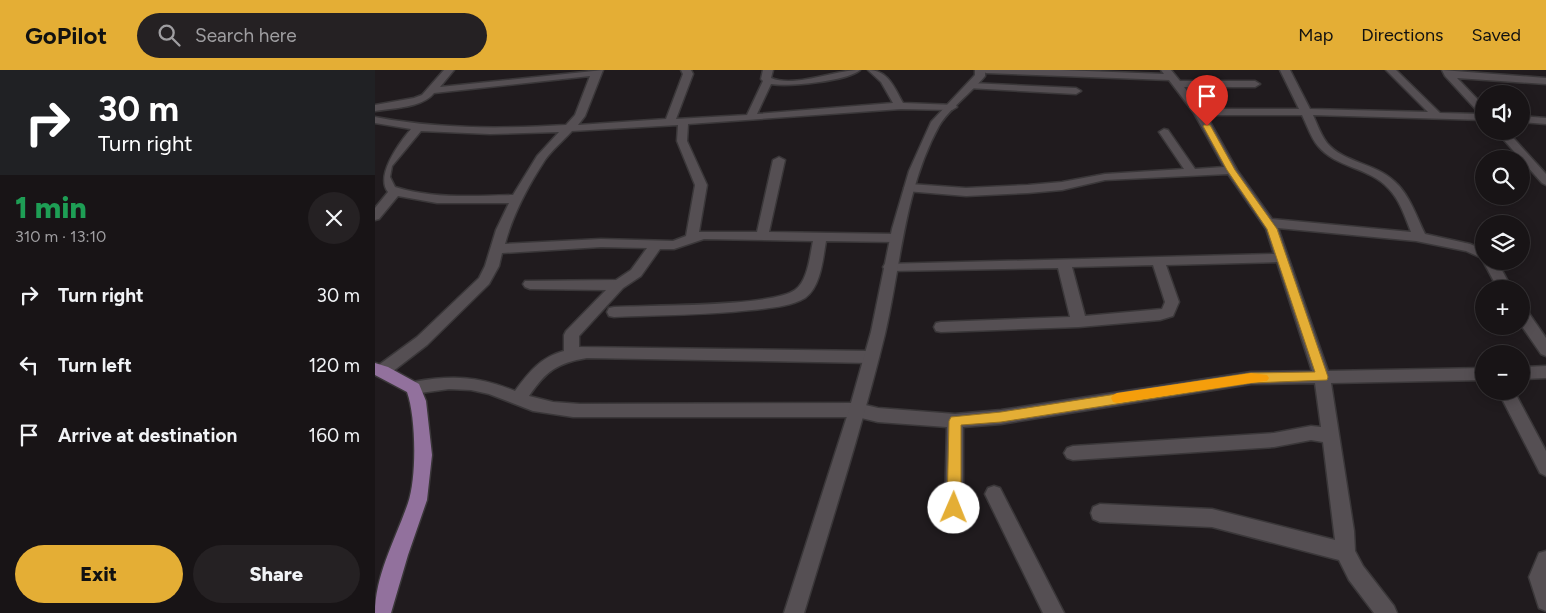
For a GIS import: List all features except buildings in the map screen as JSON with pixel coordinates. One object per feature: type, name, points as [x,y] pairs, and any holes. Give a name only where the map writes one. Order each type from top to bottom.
[{"type":"main road","points":[[379,370],[413,388],[418,401],[423,455],[418,500],[397,555],[381,613]]},
{"type":"street","points":[[375,108],[416,101],[425,97],[449,70]]},
{"type":"street","points":[[671,122],[688,74],[686,70]]},
{"type":"street","points":[[750,118],[768,81],[766,79],[767,70]]},
{"type":"street","points":[[768,81],[815,80],[855,70]]},
{"type":"street","points":[[873,70],[885,80],[899,105]]},
{"type":"street","points":[[794,613],[857,410],[878,332],[896,238],[915,171],[935,124],[971,86],[979,76],[980,70]]},
{"type":"street","points":[[986,70],[1171,77],[1255,84]]},
{"type":"street","points":[[1285,70],[1322,144],[1328,151],[1343,161],[1377,173],[1391,184],[1402,197],[1421,238]]},
{"type":"street","points":[[1391,70],[1438,116]]},
{"type":"street","points":[[379,370],[422,341],[484,281],[497,249],[502,230],[518,199],[541,158],[566,128],[580,116],[597,72],[430,91]]},
{"type":"street","points":[[1446,72],[1546,81]]},
{"type":"street","points":[[1446,72],[1475,103]]},
{"type":"street","points":[[1171,77],[1199,112],[1231,170],[1272,229],[1322,377],[1345,531],[1345,552],[1356,573],[1387,613]]},
{"type":"street","points":[[971,86],[1076,91]]},
{"type":"street","points":[[375,120],[418,128],[459,130],[566,128],[750,118],[899,105],[929,104],[952,107]]},
{"type":"street","points":[[1199,112],[1307,112],[1475,117]]},
{"type":"street","points":[[1530,120],[1546,121]]},
{"type":"street","points":[[683,122],[682,141],[693,162],[701,185],[692,238]]},
{"type":"street","points":[[418,128],[386,165],[384,177],[390,189],[409,197],[518,199]]},
{"type":"street","points":[[1164,132],[1192,173]]},
{"type":"street","points":[[1509,140],[1546,181]]},
{"type":"street","points":[[375,159],[391,159]]},
{"type":"street","points":[[762,236],[779,160]]},
{"type":"street","points":[[910,188],[966,192],[1028,189],[1062,186],[1105,177],[1231,170]]},
{"type":"street","points":[[375,216],[396,192]]},
{"type":"street","points":[[1268,223],[1421,238],[1475,249]]},
{"type":"street","points":[[497,249],[601,243],[674,245],[703,235],[896,238]]},
{"type":"street","points":[[614,312],[757,305],[800,294],[809,281],[820,237]]},
{"type":"street","points":[[530,284],[618,285],[627,282],[636,273],[657,244]]},
{"type":"street","points":[[891,267],[1282,258]]},
{"type":"street","points":[[941,327],[1079,322],[1160,315],[1168,312],[1172,302],[1157,261]]},
{"type":"street","points":[[1065,263],[1079,322]]},
{"type":"street","points":[[572,354],[571,335],[618,285]]},
{"type":"street","points":[[1530,326],[1546,350]]},
{"type":"street","points":[[519,398],[535,374],[545,364],[572,354],[587,352],[871,357]]},
{"type":"street","points":[[1530,373],[1546,372]]},
{"type":"street","points":[[413,388],[446,383],[470,383],[555,409],[580,411],[857,410],[878,415],[955,421],[1001,417],[1251,378],[1475,374]]},
{"type":"street","points":[[1511,400],[1546,468]]},
{"type":"street","points":[[954,508],[955,421]]},
{"type":"street","points":[[1073,453],[1274,440],[1311,433],[1331,436]]},
{"type":"street","points":[[994,494],[1054,613]]},
{"type":"street","points":[[1100,513],[1212,518],[1345,552]]},
{"type":"street","points":[[1546,560],[1539,577],[1546,601]]},
{"type":"slow traffic","points":[[1117,398],[1251,378],[1263,378]]},
{"type":"route","points":[[954,508],[955,421],[1001,417],[1251,378],[1322,377],[1272,229],[1231,170],[1207,126]]}]
